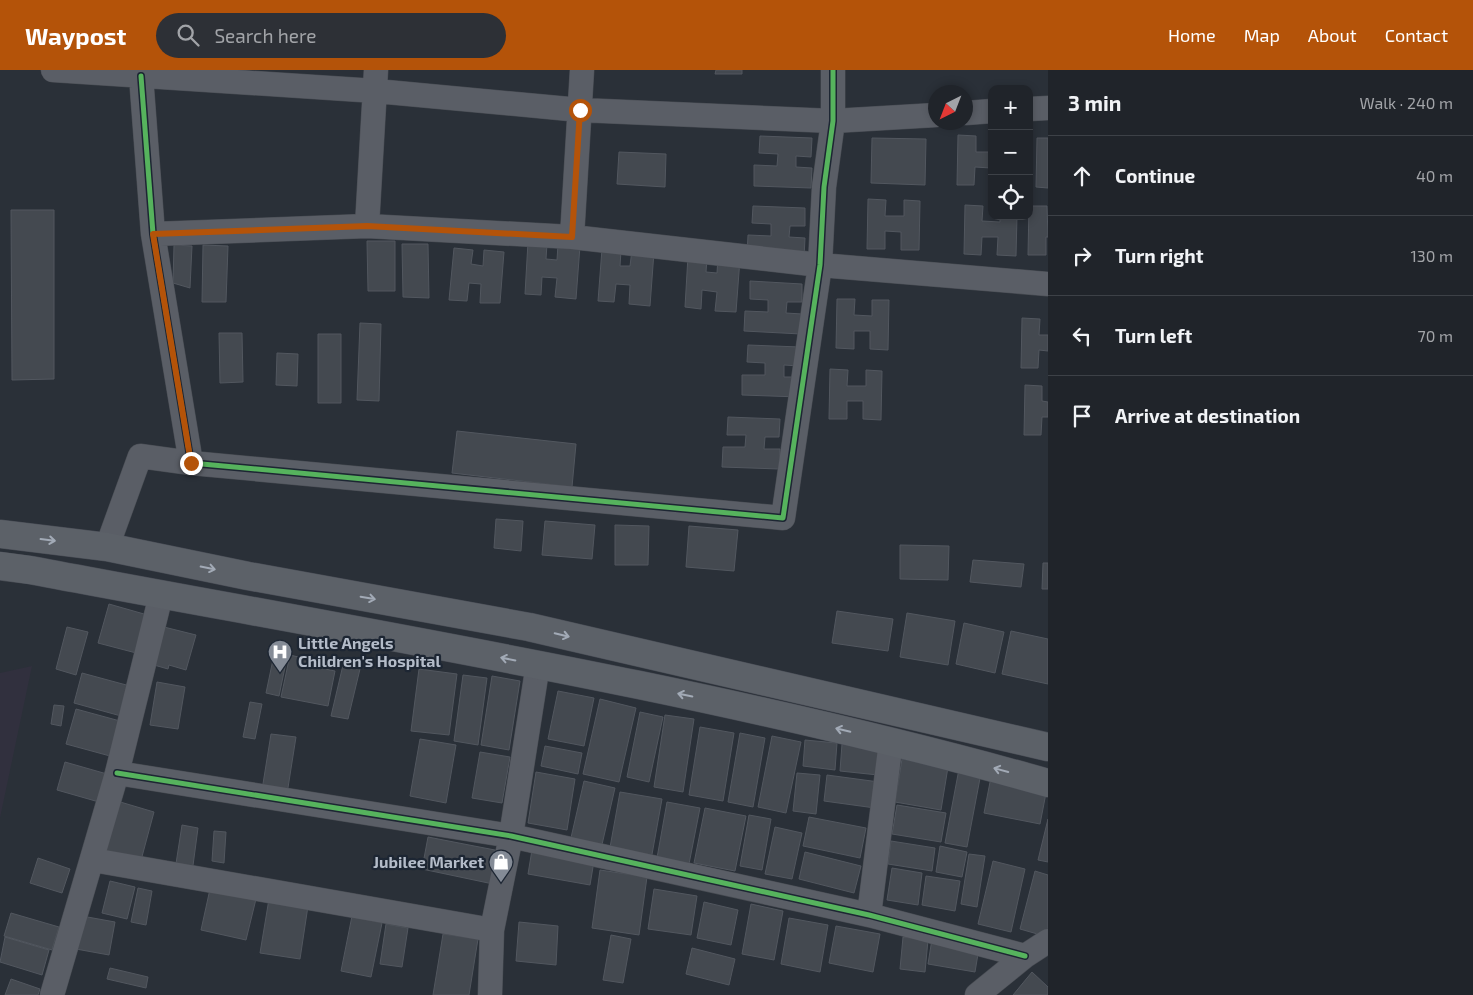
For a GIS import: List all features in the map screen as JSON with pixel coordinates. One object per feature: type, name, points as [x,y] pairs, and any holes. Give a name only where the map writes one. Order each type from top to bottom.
[{"type":"main road","points":[[0,534],[107,547],[248,576],[529,627],[1048,747]]},
{"type":"main road","points":[[0,566],[538,664],[891,741],[1048,783]]},
{"type":"street","points":[[53,70],[140,76],[376,80],[580,110],[833,121],[928,115]]},
{"type":"street","points":[[572,237],[582,70]]},
{"type":"street","points":[[107,547],[140,456],[191,463],[783,518],[820,265],[824,188],[833,121],[834,70]]},
{"type":"street","points":[[140,76],[153,234],[191,463]]},
{"type":"street","points":[[367,226],[376,80]]},
{"type":"street","points":[[1033,109],[1048,108]]},
{"type":"street","points":[[973,112],[988,111]]},
{"type":"street","points":[[153,234],[367,226],[572,237],[820,265],[1048,284]]},
{"type":"street","points":[[52,995],[117,774],[161,594]]},
{"type":"street","points":[[490,995],[492,930],[510,836],[538,664]]},
{"type":"street","points":[[869,916],[891,741]]},
{"type":"street","points":[[117,774],[510,836],[869,916],[1025,956]]},
{"type":"street","points":[[93,860],[492,930]]},
{"type":"street","points":[[977,995],[1025,956],[1048,941]]},
{"type":"shaded area","points":[[32,666],[0,818],[0,673]]},
{"type":"building","points":[[716,70],[742,70],[742,74],[715,74]]},
{"type":"building","points":[[958,135],[976,136],[976,152],[988,152],[988,168],[975,167],[974,185],[957,185]]},
{"type":"building","points":[[760,136],[812,138],[811,157],[796,156],[796,167],[812,168],[811,188],[754,186],[754,165],[777,166],[778,154],[759,153]]},
{"type":"building","points":[[872,138],[926,139],[925,185],[871,183]]},
{"type":"building","points":[[1037,138],[1048,138],[1048,188],[1036,187]]},
{"type":"building","points":[[619,152],[666,154],[665,187],[617,184]]},
{"type":"building","points":[[868,199],[886,200],[885,216],[904,216],[904,200],[920,201],[919,250],[901,250],[901,232],[885,231],[885,249],[867,249]]},
{"type":"building","points":[[965,205],[983,206],[982,221],[1000,222],[1000,220],[1017,220],[1016,256],[997,255],[998,237],[982,237],[981,255],[964,254]]},
{"type":"building","points":[[753,206],[805,208],[805,226],[790,226],[789,237],[805,238],[804,258],[747,256],[748,235],[771,236],[771,224],[752,223]]},
{"type":"building","points":[[1033,206],[1047,206],[1048,237],[1046,237],[1046,255],[1028,255],[1029,220],[1033,220]]},
{"type":"building","points":[[11,210],[54,210],[54,379],[12,380]]},
{"type":"building","points":[[367,241],[395,241],[395,291],[368,291]]},
{"type":"building","points":[[528,242],[547,244],[546,259],[557,260],[558,244],[580,246],[576,299],[555,297],[557,278],[542,277],[541,295],[525,294]]},
{"type":"building","points":[[402,244],[428,244],[429,298],[403,297]]},
{"type":"building","points":[[174,245],[192,246],[190,288],[173,283]]},
{"type":"building","points":[[203,245],[228,246],[226,302],[202,302]]},
{"type":"building","points":[[454,248],[473,250],[471,264],[483,266],[484,250],[504,252],[500,303],[480,303],[481,284],[469,283],[467,301],[449,300]]},
{"type":"building","points":[[602,249],[621,251],[620,266],[630,266],[632,250],[654,252],[650,306],[629,304],[630,285],[616,284],[614,302],[598,301]]},
{"type":"building","points":[[688,256],[707,258],[706,272],[717,273],[718,257],[740,259],[736,312],[715,311],[717,292],[702,290],[701,309],[685,307]]},
{"type":"building","points":[[750,281],[802,284],[802,302],[787,302],[786,313],[802,314],[801,334],[744,331],[745,311],[768,312],[768,300],[750,299]]},
{"type":"building","points":[[837,299],[855,299],[854,315],[872,316],[872,300],[889,300],[888,350],[870,349],[870,331],[854,331],[854,349],[836,348]]},
{"type":"building","points":[[1022,318],[1040,319],[1039,335],[1048,335],[1048,351],[1039,350],[1038,368],[1021,368]]},
{"type":"building","points":[[360,323],[381,324],[379,401],[357,400]]},
{"type":"building","points":[[219,333],[242,333],[243,382],[220,383]]},
{"type":"building","points":[[318,334],[341,334],[341,403],[318,403]]},
{"type":"building","points":[[748,345],[800,347],[799,366],[784,365],[784,377],[800,377],[799,397],[742,395],[742,375],[765,375],[765,363],[747,362]]},
{"type":"building","points":[[277,353],[298,354],[297,386],[276,385]]},
{"type":"building","points":[[830,369],[848,370],[847,386],[866,386],[866,370],[882,371],[881,420],[863,419],[863,401],[847,401],[847,419],[829,419]]},
{"type":"building","points":[[1025,385],[1042,386],[1042,401],[1048,402],[1048,417],[1042,417],[1041,435],[1024,435]]},
{"type":"building","points":[[728,417],[780,419],[779,437],[765,437],[764,449],[780,449],[779,469],[722,467],[723,447],[745,447],[746,435],[727,435]]},
{"type":"building","points":[[457,431],[576,444],[572,487],[452,473]]},
{"type":"building","points":[[496,519],[523,521],[521,551],[494,548]]},
{"type":"building","points":[[545,521],[595,525],[592,559],[542,555]]},
{"type":"building","points":[[615,525],[649,526],[648,565],[615,565]]},
{"type":"building","points":[[689,526],[738,530],[734,571],[686,567]]},
{"type":"building","points":[[900,545],[949,546],[948,580],[900,579]]},
{"type":"building","points":[[973,560],[1024,564],[1021,587],[970,582]]},
{"type":"building","points":[[1043,563],[1048,563],[1048,589],[1042,589]]},
{"type":"building","points":[[109,604],[151,616],[140,654],[98,643]]},
{"type":"building","points":[[837,611],[893,619],[888,651],[832,643]]},
{"type":"building","points":[[907,613],[955,621],[948,665],[900,657]]},
{"type":"building","points":[[964,623],[1004,632],[995,673],[956,664]]},
{"type":"building","points":[[67,627],[88,632],[76,675],[56,669]]},
{"type":"building","points":[[164,627],[196,635],[186,670],[169,665],[168,669],[154,665]]},
{"type":"building","points":[[1011,631],[1048,639],[1048,684],[1002,674]]},
{"type":"building","points":[[276,645],[289,648],[279,696],[266,693]]},
{"type":"building","points":[[290,655],[311,660],[310,666],[335,671],[328,706],[281,697]]},
{"type":"building","points":[[343,665],[360,669],[348,719],[331,716]]},
{"type":"building","points":[[419,669],[457,674],[449,735],[411,731]]},
{"type":"building","points":[[82,673],[130,686],[121,716],[74,703]]},
{"type":"building","points":[[463,675],[487,678],[478,745],[454,741]]},
{"type":"building","points":[[492,676],[520,681],[509,750],[481,745]]},
{"type":"building","points":[[157,682],[185,687],[178,729],[150,725]]},
{"type":"building","points":[[558,691],[594,698],[584,746],[548,739]]},
{"type":"building","points":[[600,699],[636,708],[619,782],[583,774]]},
{"type":"building","points":[[250,702],[262,704],[255,739],[243,737]]},
{"type":"building","points":[[54,705],[64,706],[61,726],[51,724]]},
{"type":"building","points":[[76,709],[120,721],[110,756],[66,744]]},
{"type":"building","points":[[640,712],[663,717],[649,782],[627,777]]},
{"type":"building","points":[[665,715],[694,719],[683,792],[654,787]]},
{"type":"building","points":[[700,727],[734,733],[723,801],[689,795]]},
{"type":"building","points":[[740,733],[765,738],[753,807],[728,802]]},
{"type":"building","points":[[271,734],[296,737],[287,794],[262,790]]},
{"type":"building","points":[[772,736],[801,742],[786,813],[758,807]]},
{"type":"building","points":[[420,739],[456,745],[446,803],[410,796]]},
{"type":"building","points":[[805,740],[837,743],[835,770],[803,766]]},
{"type":"building","points":[[842,744],[881,747],[878,775],[840,771]]},
{"type":"building","points":[[545,746],[582,753],[578,774],[541,766]]},
{"type":"building","points":[[480,752],[510,757],[502,803],[472,798]]},
{"type":"building","points":[[902,759],[948,767],[941,810],[895,802]]},
{"type":"building","points":[[65,762],[107,774],[99,802],[57,790]]},
{"type":"building","points":[[959,769],[981,773],[967,847],[945,843]]},
{"type":"building","points":[[536,772],[575,779],[567,830],[528,823]]},
{"type":"building","points":[[797,773],[820,775],[816,814],[793,811]]},
{"type":"building","points":[[827,775],[879,782],[875,808],[824,801]]},
{"type":"building","points":[[991,777],[1047,788],[1040,824],[984,813]]},
{"type":"building","points":[[584,781],[615,788],[601,849],[570,842]]},
{"type":"building","points":[[620,792],[662,799],[651,860],[609,853]]},
{"type":"building","points":[[117,801],[154,812],[140,864],[102,853]]},
{"type":"building","points":[[667,802],[700,808],[689,864],[657,858]]},
{"type":"building","points":[[897,805],[946,813],[941,842],[892,834]]},
{"type":"building","points":[[705,808],[746,816],[735,871],[694,863]]},
{"type":"building","points":[[749,815],[771,819],[762,870],[740,866]]},
{"type":"building","points":[[809,817],[866,828],[860,858],[803,846]]},
{"type":"building","points":[[1048,819],[1048,862],[1038,860]]},
{"type":"building","points":[[182,825],[198,828],[192,873],[175,870]]},
{"type":"building","points":[[775,827],[802,833],[792,879],[765,874]]},
{"type":"building","points":[[214,831],[226,832],[224,863],[212,861]]},
{"type":"building","points":[[428,837],[500,851],[493,884],[422,869]]},
{"type":"building","points":[[891,841],[935,848],[932,871],[888,864]]},
{"type":"building","points":[[940,846],[967,852],[962,877],[936,872]]},
{"type":"building","points":[[532,850],[594,861],[590,885],[528,874]]},
{"type":"building","points":[[805,852],[861,866],[854,893],[799,879]]},
{"type":"building","points":[[969,854],[985,856],[977,907],[961,904]]},
{"type":"building","points":[[38,858],[70,869],[62,893],[30,883]]},
{"type":"building","points":[[993,861],[1025,869],[1011,932],[978,924]]},
{"type":"building","points":[[892,868],[922,873],[918,905],[887,900]]},
{"type":"building","points":[[600,870],[647,877],[639,935],[592,928]]},
{"type":"building","points":[[1035,871],[1048,875],[1048,937],[1020,929]]},
{"type":"building","points":[[926,876],[960,881],[955,911],[922,905]]},
{"type":"building","points":[[110,881],[135,887],[127,919],[102,913]]},
{"type":"building","points":[[138,888],[152,891],[146,925],[131,922]]},
{"type":"building","points":[[210,889],[256,899],[246,940],[201,930]]},
{"type":"building","points":[[654,889],[697,896],[691,935],[648,929]]},
{"type":"building","points":[[269,899],[308,906],[300,959],[260,953]]},
{"type":"building","points":[[704,902],[738,910],[731,945],[697,938]]},
{"type":"building","points":[[751,904],[783,911],[774,960],[742,954]]},
{"type":"building","points":[[11,913],[59,927],[52,950],[4,936]]},
{"type":"building","points":[[82,916],[115,922],[109,955],[76,949]]},
{"type":"building","points":[[352,916],[382,923],[371,977],[341,971]]},
{"type":"building","points":[[789,918],[828,925],[820,972],[781,964]]},
{"type":"building","points":[[519,922],[558,926],[556,965],[516,961]]},
{"type":"building","points":[[386,924],[408,928],[402,967],[380,964]]},
{"type":"building","points":[[836,926],[880,934],[873,972],[829,963]]},
{"type":"building","points":[[443,934],[478,939],[469,995],[433,995]]},
{"type":"building","points":[[611,935],[631,939],[623,983],[603,980]]},
{"type":"building","points":[[5,937],[49,950],[42,975],[0,962]]},
{"type":"building","points":[[903,937],[928,940],[925,972],[900,969]]},
{"type":"building","points":[[932,939],[979,948],[975,972],[928,964]]},
{"type":"building","points":[[692,948],[735,959],[729,985],[686,974]]},
{"type":"building","points":[[110,968],[148,977],[146,988],[107,979]]},
{"type":"building","points":[[1032,972],[1048,987],[1048,995],[1013,995]]},
{"type":"building","points":[[11,979],[40,989],[38,995],[5,995]]},
{"type":"cycle path","points":[[141,76],[153,234],[191,463],[783,518],[820,265],[824,187],[833,121],[833,70]]},
{"type":"cycle path","points":[[117,773],[511,836],[869,915],[1025,956]]},
{"type":"place","name":"Little Angels Children's Hospital","points":[[280,673]]},
{"type":"place","name":"Jubilee Market","points":[[501,883]]},
{"type":"route","points":[[191,463],[153,234],[367,226],[572,237],[580,110]]}]
